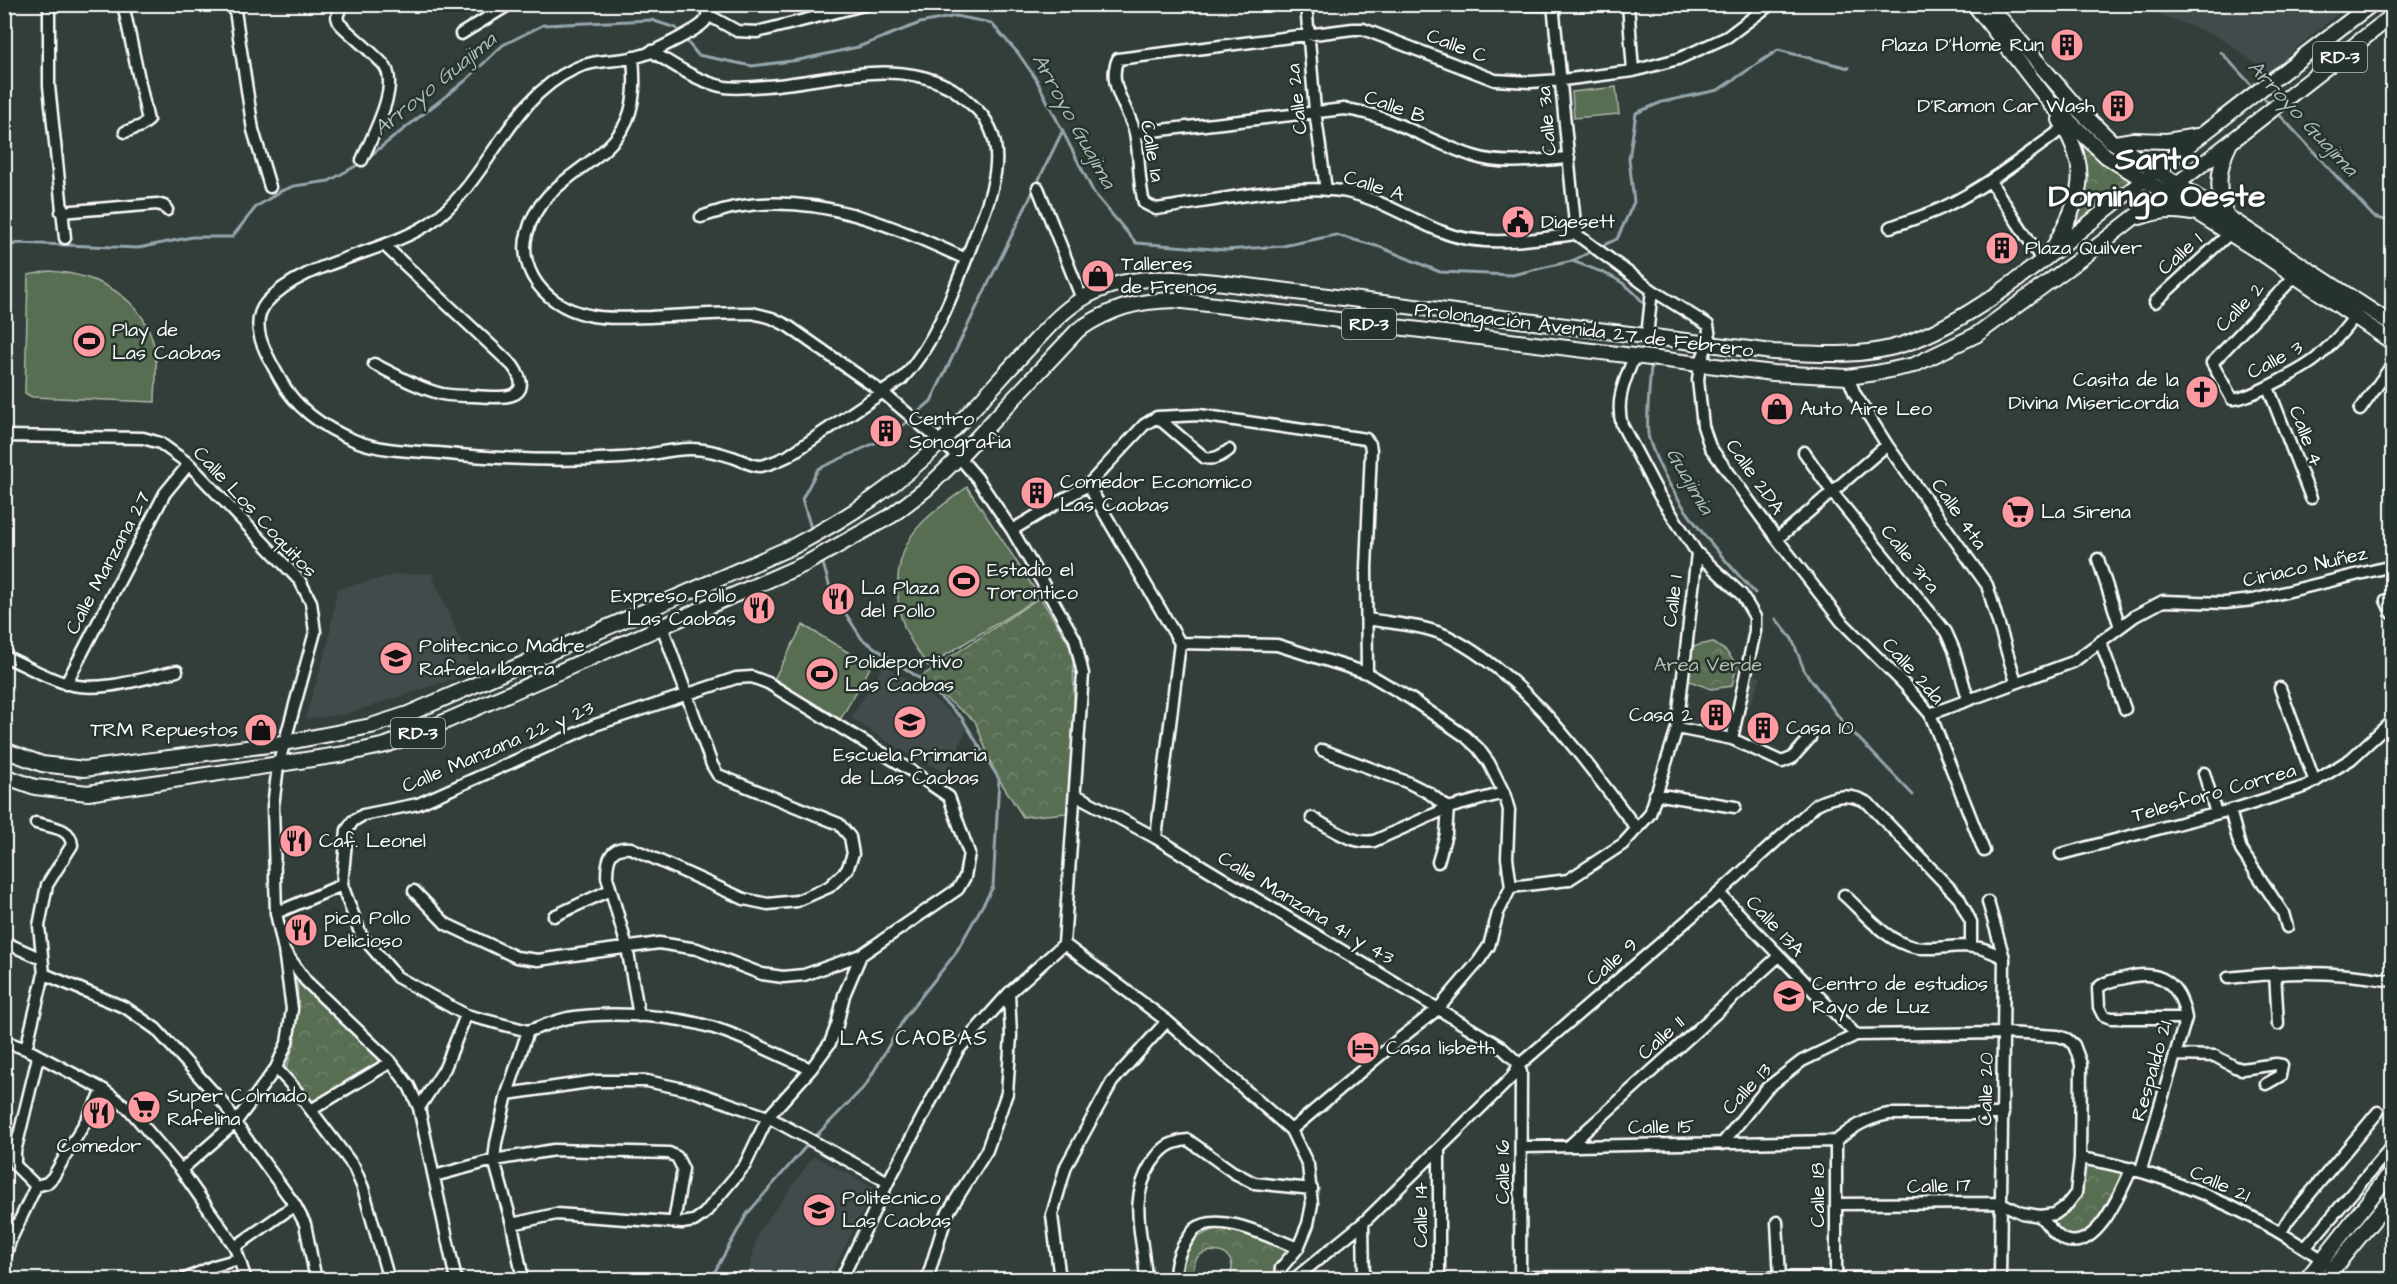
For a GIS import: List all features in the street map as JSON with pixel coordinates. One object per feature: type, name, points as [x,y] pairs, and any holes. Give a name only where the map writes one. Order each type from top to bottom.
[{"type":"main road","points":[[1974,4],[2052,105],[2075,148],[2080,182],[2073,212],[2047,256]]},
{"type":"main road","points":[[1988,4],[2095,128],[2227,216],[2358,311],[2392,342]]},
{"type":"main road","name":"Prolongación Avenida 27 de Febrero","points":[[4,750],[42,764],[84,769],[340,734],[408,714],[794,546],[836,524],[906,476],[942,441],[1051,324],[1082,299],[1127,282],[1175,278],[1773,352],[1826,355],[1903,345],[1963,318],[2047,256],[2254,93],[2372,4]]},
{"type":"main road","name":"Prolongación Avenida 27 de Febrero","points":[[4,776],[34,787],[88,793],[278,766],[386,745],[428,729],[805,564],[891,516],[926,489],[959,457],[1078,330],[1099,316],[1119,307],[1147,301],[1175,300],[1773,373],[1848,377],[1914,365],[1976,335],[2072,266],[2392,16]]},
{"type":"main road","points":[[2052,105],[2106,156],[2295,276],[2358,311],[2392,324]]},
{"type":"main road","points":[[2115,143],[2133,140],[2167,141],[2202,134]]},
{"type":"main road","points":[[2227,216],[2221,204],[2219,178],[2225,153],[2231,141]]},
{"type":"main road","points":[[2124,225],[2154,212],[2170,210],[2202,216]]},
{"type":"main road","points":[[2306,1280],[2392,1171]]},
{"type":"main road","points":[[2324,1280],[2392,1197]]},
{"type":"street","points":[[49,4],[49,86],[65,238]]},
{"type":"street","points":[[123,4],[148,121],[125,132]]},
{"type":"street","points":[[234,4],[253,130],[270,187]]},
{"type":"street","points":[[342,4],[336,17],[339,23],[385,66],[390,84],[388,96],[362,160]]},
{"type":"street","points":[[461,34],[510,4]]},
{"type":"street","points":[[651,51],[692,76],[726,87],[797,84],[893,71],[917,74],[950,88],[980,111],[991,129],[997,161],[993,193],[942,318],[916,362],[902,379],[788,456],[758,466],[695,448],[664,450],[624,458],[500,459],[389,450],[356,441],[310,417],[288,394],[259,335],[258,320],[265,305],[283,288],[314,272],[384,245],[428,224],[446,210],[465,190],[540,90],[577,67],[598,61],[633,57],[651,51],[704,23],[707,10],[737,32],[757,32],[868,4]]},
{"type":"street","name":"Calle 2a","points":[[1305,4],[1315,111],[1326,190]]},
{"type":"street","points":[[1524,4],[1553,5]]},
{"type":"street","points":[[1628,4],[1633,71]]},
{"type":"street","name":"Calle C","points":[[1118,59],[1363,29],[1495,80],[1530,82],[1562,80],[1633,71],[1678,59],[1727,37],[1771,4]]},
{"type":"street","name":"Calle 3a","points":[[1553,5],[1576,234]]},
{"type":"street","points":[[633,57],[634,99],[629,117],[621,131],[610,144],[545,197],[531,218],[525,243],[528,268],[542,292],[562,306],[586,315],[612,318],[752,313],[772,318],[788,326],[882,392],[959,457],[977,478],[1012,530],[1075,639],[1080,655],[1083,674],[1064,944],[1009,993],[958,1050],[888,1182],[841,1280]]},
{"type":"street","name":"Calle 1a","points":[[1118,59],[1114,69],[1114,80],[1135,133],[1144,203],[1156,209]]},
{"type":"street","name":"Calle B","points":[[1135,133],[1344,109],[1365,111],[1475,157],[1505,162],[1569,158]]},
{"type":"street","points":[[1890,227],[1941,208],[1990,181],[2065,127]]},
{"type":"street","points":[[1990,181],[2047,256]]},
{"type":"street","points":[[1038,188],[1082,299]]},
{"type":"street","name":"Calle A","points":[[1156,209],[1282,191],[1326,190],[1348,192],[1391,208],[1442,232],[1462,238],[1484,241],[1576,234]]},
{"type":"street","points":[[61,212],[157,204],[168,210]]},
{"type":"street","points":[[701,217],[735,207],[753,205],[818,205],[853,213],[884,224],[966,259]]},
{"type":"street","name":"Calle 1","points":[[2155,302],[2230,233]]},
{"type":"street","points":[[1576,234],[1652,290],[1708,326],[1710,334],[1708,344],[1700,364]]},
{"type":"street","points":[[374,364],[419,387],[443,394],[512,397],[518,392],[521,384],[519,375],[513,366],[384,245]]},
{"type":"street","name":"Calle 2","points":[[2232,399],[2212,363],[2295,276]]},
{"type":"street","points":[[1647,336],[1652,290]]},
{"type":"street","name":"Calle 3","points":[[2232,399],[2238,399],[2268,387],[2318,358],[2358,311]]},
{"type":"street","name":"Calle 1","points":[[1511,887],[1568,880],[1623,844],[1650,814],[1677,728],[1697,553],[1659,495],[1622,425],[1618,412],[1619,400],[1634,357]]},
{"type":"street","name":"Calle 2DA","points":[[1700,364],[1698,380],[1703,426],[1710,447],[1777,539]]},
{"type":"street","points":[[2361,410],[2392,365]]},
{"type":"street","name":"Calle 4ta","points":[[1848,377],[1855,394],[1887,445],[1987,585],[2016,682]]},
{"type":"street","name":"Calle 4","points":[[2268,387],[2311,498]]},
{"type":"street","points":[[1012,530],[1088,485],[1144,425],[1157,417],[1199,415],[1366,439],[1371,450],[1366,568],[1367,673]]},
{"type":"street","points":[[1157,417],[1205,458],[1211,459],[1228,450]]},
{"type":"street","name":"Calle Los Coquitos","points":[[4,436],[143,438],[160,442],[189,464],[300,581],[311,602],[315,632],[278,766],[273,806],[276,914],[284,950],[292,1009],[287,1043],[276,1068],[235,1123],[181,1170]]},
{"type":"street","points":[[1777,539],[1887,445]]},
{"type":"street","name":"Calle 3ra","points":[[1804,452],[1832,492],[1946,632],[1954,650],[1968,699]]},
{"type":"street","name":"Calle Manzana 27","points":[[66,684],[165,494],[189,464]]},
{"type":"street","points":[[1088,485],[1180,643],[1156,838]]},
{"type":"street","name":"Calle 2da","points":[[1777,539],[1841,621],[1905,685],[1930,714],[1984,851]]},
{"type":"street","points":[[1697,553],[1742,595],[1755,617],[1755,631],[1732,739]]},
{"type":"street","points":[[2098,559],[2120,627]]},
{"type":"street","name":"Ciriaco Nuñez","points":[[1930,714],[2073,662],[2120,627],[2152,606],[2163,602],[2225,603],[2253,600],[2392,566]]},
{"type":"street","points":[[2386,600],[2392,613]]},
{"type":"street","points":[[1368,619],[1434,631],[1452,638],[1502,673],[1535,702],[1588,763],[1637,829]]},
{"type":"street","points":[[639,1016],[627,947],[610,890],[607,866],[612,853],[621,847],[631,848],[744,899],[768,904],[797,901],[830,887],[847,870],[853,854],[850,837],[839,824],[718,775],[685,695],[662,626]]},
{"type":"street","points":[[1180,643],[1277,645],[1367,673],[1411,699],[1465,736],[1478,748],[1489,763],[1504,793],[1509,810],[1507,858],[1511,887],[1498,913],[1484,954],[1438,1009],[1291,1130]]},
{"type":"street","points":[[2101,643],[2125,709]]},
{"type":"street","points":[[4,656],[66,684],[94,687],[177,671]]},
{"type":"street","name":"Calle Manzana 22 y 23","points":[[342,885],[347,830],[353,821],[363,815],[418,804],[595,725],[736,678],[752,677],[768,683],[949,796],[969,853],[965,877],[958,889],[861,955],[804,975],[762,974],[697,950],[659,943],[538,960],[516,957],[446,924],[414,891]]},
{"type":"street","points":[[2280,688],[2315,783]]},
{"type":"street","name":"Telesforo Correa","points":[[2061,854],[2230,810],[2315,783],[2351,759],[2392,721]]},
{"type":"street","points":[[1677,728],[1732,739],[1782,762],[1792,759],[1810,738]]},
{"type":"street","points":[[1322,750],[1407,782],[1430,793],[1448,808]]},
{"type":"street","points":[[2204,773],[2216,813]]},
{"type":"street","points":[[1312,818],[1352,839],[1365,843],[1448,808],[1504,793]]},
{"type":"street","points":[[1655,794],[1735,807]]},
{"type":"street","name":"Calle Manzana 41 y 43","points":[[1076,795],[1156,838],[1501,1047],[1519,1065]]},
{"type":"street","name":"Calle 9","points":[[1293,1280],[1363,1223],[1439,1151],[1466,1120],[1512,1077],[1519,1065],[1719,893],[1817,804],[1828,798],[1855,796],[1868,802],[1962,903],[1971,922],[1971,946]]},
{"type":"street","points":[[1438,862],[1446,834],[1448,808]]},
{"type":"street","points":[[2230,810],[2241,850],[2283,914],[2287,927]]},
{"type":"street","points":[[26,1049],[44,974],[39,926],[48,885],[72,845],[71,837],[65,831],[36,823]]},
{"type":"street","points":[[276,914],[342,885],[361,935],[397,977],[466,1015],[528,1031],[566,1018],[592,1016],[639,1016],[695,1022],[716,1028],[811,1069]]},
{"type":"street","points":[[554,915],[610,890]]},
{"type":"street","name":"Calle 13A","points":[[1719,893],[1778,957],[1856,1035]]},
{"type":"street","points":[[1844,895],[1893,939],[1903,944],[1915,948],[1971,946],[1986,949],[2004,958]]},
{"type":"street","name":"Calle 20","points":[[1988,902],[2004,958],[2005,1033],[2000,1279]]},
{"type":"street","points":[[4,942],[42,959]]},
{"type":"street","points":[[1064,944],[1167,1021],[1291,1130],[1308,1165],[1312,1204],[1308,1224],[1298,1248],[1281,1268],[1280,1280]]},
{"type":"street","points":[[284,950],[306,981],[391,1062],[409,1086],[419,1108],[456,1280]]},
{"type":"street","points":[[512,1224],[556,1214],[678,1222],[694,1221],[704,1214],[745,1165],[768,1117],[811,1069],[830,1043],[844,995],[861,955]]},
{"type":"street","name":"Calle 11","points":[[1569,1146],[1778,957]]},
{"type":"street","points":[[2228,978],[2275,973],[2353,974],[2392,981]]},
{"type":"street","points":[[2275,973],[2278,1024]]},
{"type":"street","points":[[44,974],[126,1008],[156,1029],[226,1106],[235,1123],[295,1205],[305,1224],[316,1280]]},
{"type":"street","name":"Respaldo 21","points":[[2136,1169],[2176,1055],[2186,1018],[2184,1004],[2169,983],[2159,976],[2138,974],[2102,984],[2098,988],[2099,1007],[2103,1015],[2111,1018],[2186,1018]]},
{"type":"street","points":[[927,1280],[947,1215],[987,1150],[1007,1093],[1011,1036],[1009,993]]},
{"type":"street","points":[[419,1108],[445,1068],[466,1015]]},
{"type":"street","points":[[1063,1280],[1059,1272],[1052,1215],[1066,1166],[1112,1082],[1167,1021]]},
{"type":"street","points":[[523,1280],[512,1224],[494,1160],[507,1094],[528,1031]]},
{"type":"street","name":"Calle 13","points":[[1722,1144],[1767,1088],[1802,1061],[1856,1035],[2005,1033],[2058,1036],[2074,1045],[2081,1064],[2080,1158]]},
{"type":"street","points":[[4,1041],[26,1049],[104,1090],[129,1109],[181,1170],[235,1247],[246,1280]]},
{"type":"street","points":[[2176,1055],[2215,1056],[2235,1068],[2242,1069],[2282,1065],[2280,1076],[2266,1084]]},
{"type":"street","points":[[36,1186],[15,1165],[15,1152],[38,1056]]},
{"type":"street","points":[[311,1110],[391,1062]]},
{"type":"street","name":"Calle 16","points":[[1519,1065],[1522,1147],[1520,1279]]},
{"type":"street","points":[[276,1068],[354,1167],[363,1188],[389,1280]]},
{"type":"street","points":[[507,1094],[596,1081],[646,1081],[693,1091],[768,1117],[888,1182]]},
{"type":"street","points":[[4,1261],[10,1241],[36,1186],[47,1183],[53,1177],[104,1090]]},
{"type":"street","points":[[2281,1232],[2288,1220],[2378,1112]]},
{"type":"street","name":"Calle 18","points":[[1836,1279],[1836,1141],[1857,1124],[1872,1117],[1889,1114],[2003,1114]]},
{"type":"street","points":[[1146,1280],[1138,1225],[1138,1197],[1147,1171],[1156,1156],[1161,1149],[1173,1142],[1188,1140],[1233,1172],[1254,1183],[1312,1189]]},
{"type":"street","name":"Calle 15","points":[[1522,1147],[1836,1141]]},
{"type":"street","points":[[2306,1247],[2392,1146]]},
{"type":"street","points":[[434,1176],[494,1160],[554,1150],[669,1153],[677,1157],[683,1169],[678,1222]]},
{"type":"street","name":"Calle 14","points":[[1439,1151],[1439,1280]]},
{"type":"street","points":[[2040,1216],[2055,1214],[2066,1206],[2076,1193],[2080,1158]]},
{"type":"street","name":"Calle 21","points":[[2080,1158],[2136,1169],[2181,1186],[2281,1232],[2335,1268]]},
{"type":"street","name":"Calle 17","points":[[1837,1204],[2001,1203],[2022,1213],[2040,1216],[2054,1232],[2067,1241],[2084,1240],[2097,1231],[2136,1169]]},
{"type":"street","points":[[235,1247],[295,1205]]},
{"type":"street","points":[[1777,1222],[1780,1279]]},
{"type":"street","points":[[1175,1280],[1175,1267],[1181,1248],[1196,1228],[1216,1223],[1234,1224],[1253,1229],[1298,1248]]},
{"type":"street","points":[[1363,1223],[1364,1280]]},
{"type":"street","points":[[183,1280],[214,1266],[239,1259]]},
{"type":"street","points":[[1520,1279],[2000,1279]]},
{"type":"shaded area","points":[[2146,5],[2348,5],[2268,72],[2219,37],[2149,10]]},
{"type":"shaded area","name":"Politecnico Madre Rafaela Ibarra","points":[[431,573],[474,672],[346,714],[305,719],[328,644],[337,589],[394,575]]},
{"type":"shaded area","name":"Escuela Primaria de Las Caobas","points":[[884,664],[912,682],[967,726],[948,774],[903,751],[851,718]]},
{"type":"shaded area","points":[[1749,673],[1761,677],[1751,704],[1743,703]]},
{"type":"shaded area","name":"Politecnico Las Caobas","points":[[814,1156],[874,1188],[829,1279],[747,1279],[758,1233]]},
{"type":"green space","points":[[1616,87],[1619,114],[1574,118],[1572,92]]},
{"type":"green space","points":[[2075,138],[2103,161],[2133,181],[2065,235],[2073,219]]},
{"type":"green space","name":"Play de Las Caobas","points":[[49,271],[85,277],[101,283],[117,292],[141,316],[150,332],[155,351],[155,402],[32,397],[25,393],[28,275]]},
{"type":"green space","name":"Estadio el Torontico","points":[[967,487],[1040,597],[928,666],[910,639],[901,616],[897,590],[900,563],[909,540],[920,525]]},
{"type":"green space","points":[[1040,597],[1073,650],[1076,795],[1068,813],[1023,817],[995,773],[975,721],[919,678]]},
{"type":"green space","name":"Polideportivo Las Caobas","points":[[803,625],[871,666],[840,720],[773,681]]},
{"type":"green space","name":"Area Verde","points":[[1712,642],[1726,651],[1737,665],[1732,686],[1711,689],[1684,679],[1687,648]]},
{"type":"green space","points":[[297,981],[350,1027],[382,1062],[310,1107],[285,1072],[296,1027]]},
{"type":"green space","points":[[2080,1162],[2123,1168],[2113,1196],[2097,1225],[2083,1236],[2069,1237],[2048,1220],[2068,1209],[2077,1199],[2080,1192]]},
{"type":"green space","points":[[1216,1229],[1245,1234],[1291,1249],[1276,1279],[1229,1279],[1232,1267],[1229,1258],[1213,1251],[1197,1258],[1194,1267],[1197,1279],[1181,1280],[1183,1262],[1189,1247],[1200,1236]]},
{"type":"waterway","name":"Arroyo Guajima","points":[[366,159],[465,81],[503,45],[543,25],[651,20],[676,28],[698,55],[752,66],[799,60],[858,47],[920,23],[956,16],[991,23],[1018,53],[1036,79],[1094,193],[1136,243],[1226,250],[1283,246],[1336,235],[1380,247],[1440,272],[1512,275],[1572,261],[1592,251]]},
{"type":"waterway","name":"Arroyo Guajima","points":[[1598,248],[1617,239],[1634,202],[1629,159],[1636,113],[1662,102],[1718,90],[1778,50],[1849,68]]},
{"type":"waterway","name":"Arroyo Guajima","points":[[2221,52],[2255,89]]},
{"type":"waterway","name":"Arroyo Guajima","points":[[2260,94],[2271,106]]},
{"type":"waterway","name":"Arroyo Guajima","points":[[2276,111],[2374,217],[2392,222]]},
{"type":"waterway","points":[[812,531],[802,499],[818,469],[892,435],[931,401],[1063,130]]},
{"type":"waterway","name":"Arroyo Guajima","points":[[4,248],[18,243],[138,248],[192,237],[232,237],[256,207],[281,191],[294,186],[329,181],[361,163]]},
{"type":"waterway","name":"Guajimia","points":[[1572,261],[1620,281],[1643,303]]},
{"type":"waterway","name":"Guajimia","points":[[1651,366],[1648,433],[1657,460],[1694,521],[1755,593]]},
{"type":"waterway","points":[[813,1139],[866,1085],[905,1017],[955,954],[993,887],[999,779],[962,718],[919,678],[862,639],[831,591],[822,560]]},
{"type":"waterway","name":"Guajimia","points":[[1776,619],[1792,639],[1805,672],[1842,721],[1913,795]]},
{"type":"waterway","points":[[710,1280],[747,1214],[809,1143]]},
{"type":"place","name":"Plaza D'Home Run","points":[[2067,45]]},
{"type":"place","name":"D'Ramon Car Wash","points":[[2118,106]]},
{"type":"place","name":"Digesett","points":[[1518,222]]},
{"type":"place","name":"Plaza Quilver","points":[[2002,248]]},
{"type":"place","name":"Talleres de Frenos","points":[[1098,276]]},
{"type":"place","name":"Play de Las Caobas","points":[[89,341]]},
{"type":"place","name":"Casita de la Divina Misericordia","points":[[2202,392]]},
{"type":"place","name":"Auto Aire Leo","points":[[1777,409]]},
{"type":"place","name":"Centro Sonografia","points":[[886,431]]},
{"type":"place","name":"Comedor Economico Las Caobas","points":[[1037,493]]},
{"type":"place","name":"La Sirena","points":[[2018,512]]},
{"type":"place","name":"Estadio el Torontico","points":[[964,581]]},
{"type":"place","name":"La Plaza del Pollo","points":[[838,599]]},
{"type":"place","name":"Expreso Pollo Las Caobas","points":[[759,608]]},
{"type":"place","name":"Politecnico Madre Rafaela Ibarra","points":[[396,658]]},
{"type":"place","name":"Polideportivo Las Caobas","points":[[822,674]]},
{"type":"place","name":"Casa 2","points":[[1716,715]]},
{"type":"place","name":"Escuela Primaria de Las Caobas","points":[[910,722]]},
{"type":"place","name":"Casa 10","points":[[1763,728]]},
{"type":"place","name":"TRM Repuestos","points":[[261,730]]},
{"type":"place","name":"Caf. Leonel","points":[[296,841]]},
{"type":"place","name":"pica Pollo Delicioso","points":[[301,930]]},
{"type":"place","name":"Centro de estudios Rayo de Luz","points":[[1789,996]]},
{"type":"place","name":"Casa lisbeth","points":[[1363,1048]]},
{"type":"place","name":"Super Colmado Rafelina","points":[[144,1107]]},
{"type":"place","name":"Comedor","points":[[99,1113]]},
{"type":"place","name":"Politecnico Las Caobas","points":[[819,1210]]},
{"type":"district","name":"Santo Domingo Oeste","points":[[2157,178]]},
{"type":"district","name":"LAS CAOBAS","points":[[914,1038]]}]
